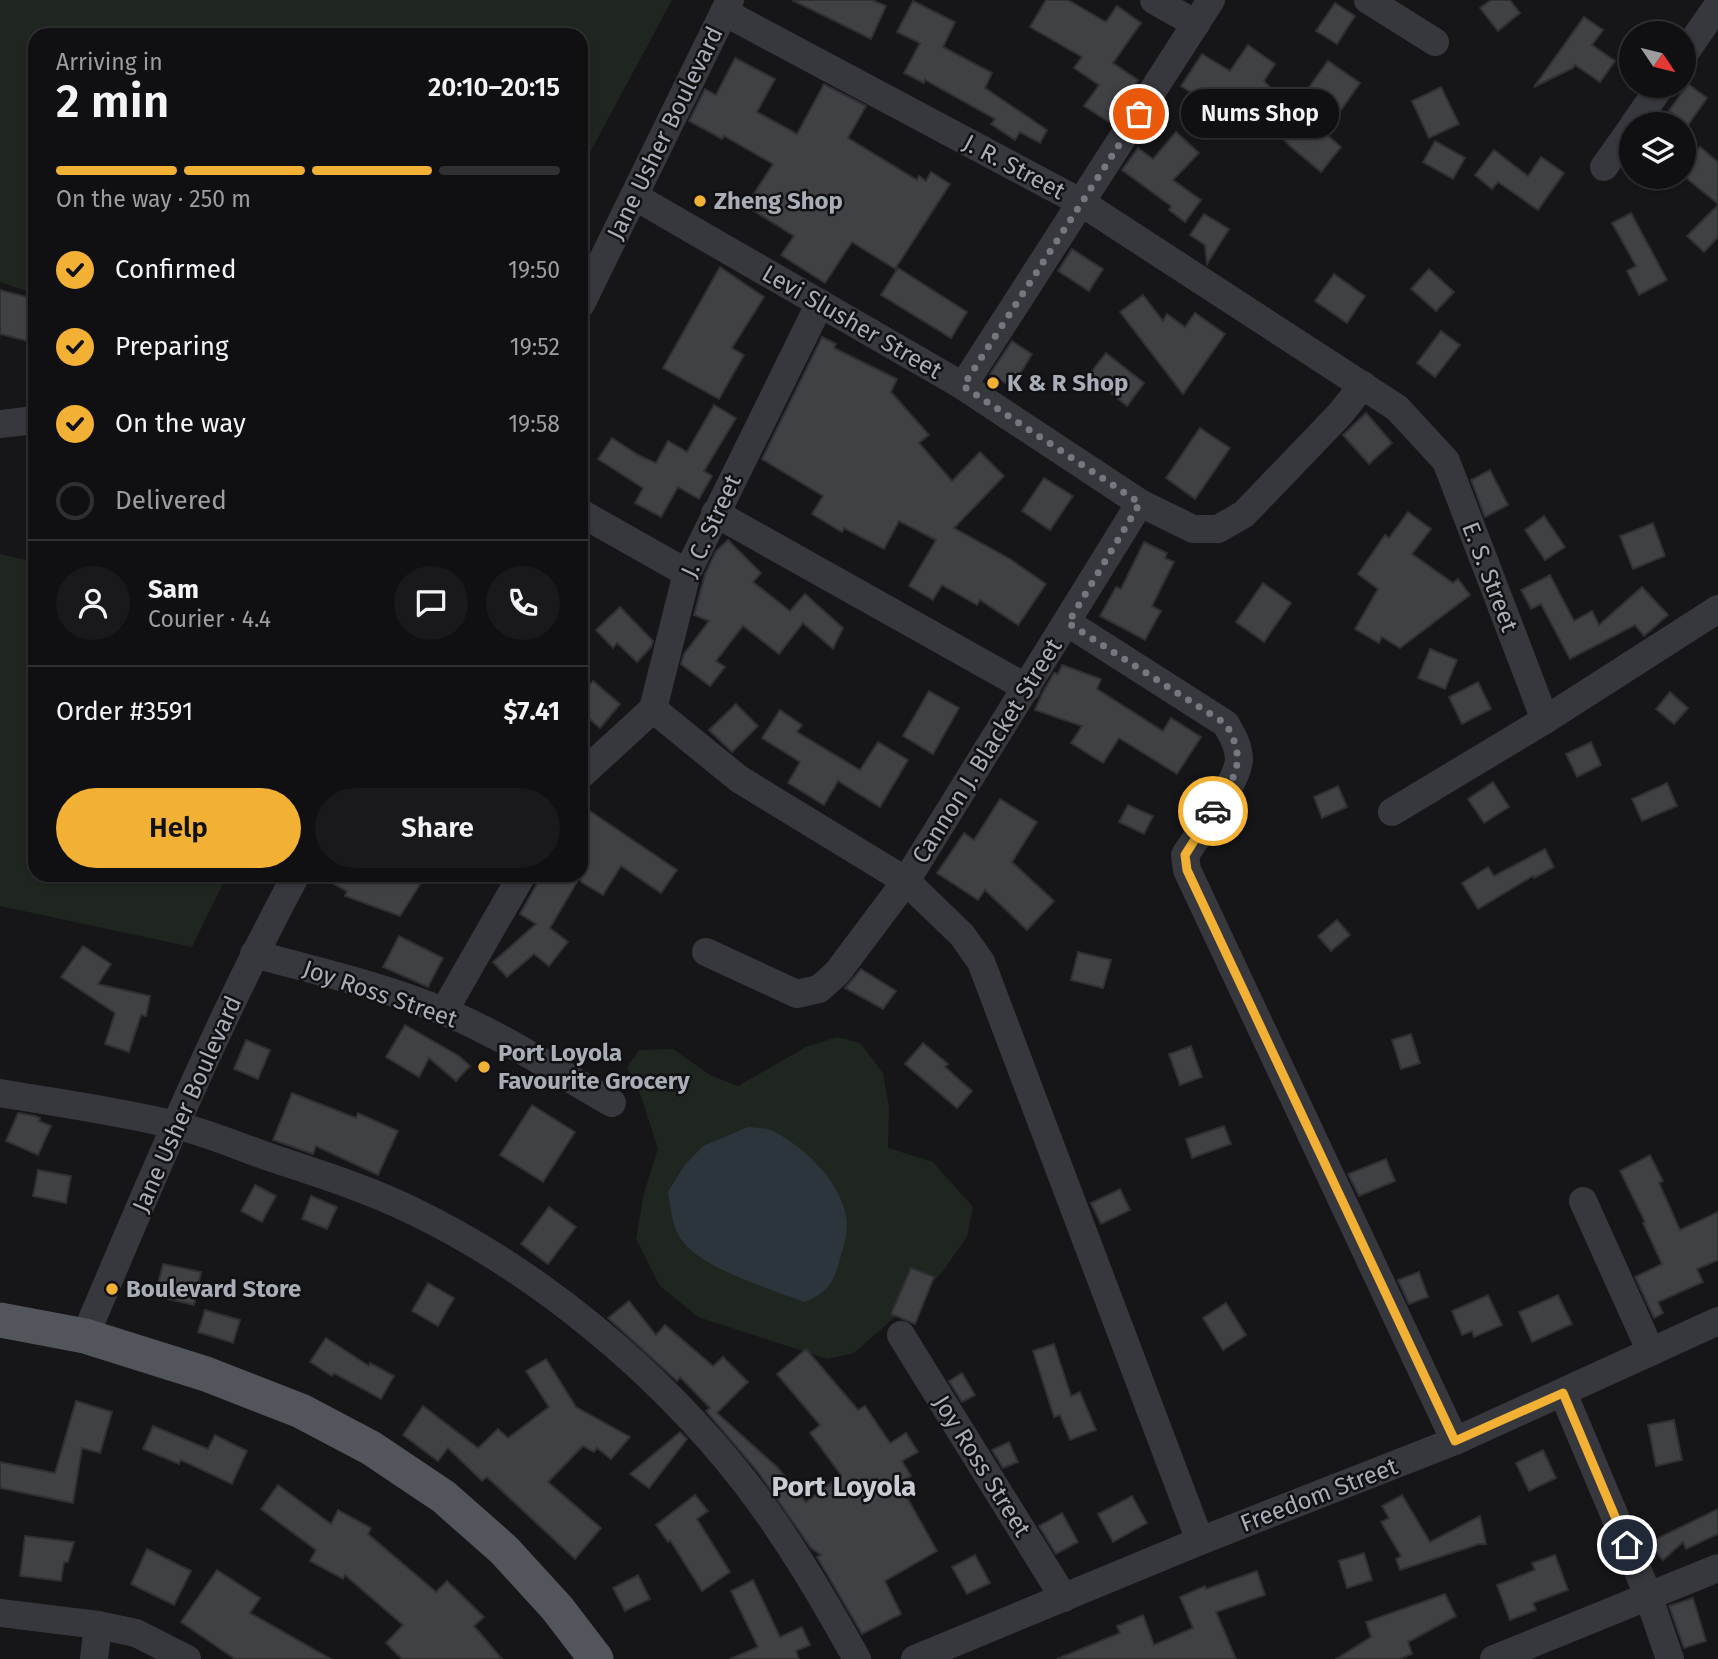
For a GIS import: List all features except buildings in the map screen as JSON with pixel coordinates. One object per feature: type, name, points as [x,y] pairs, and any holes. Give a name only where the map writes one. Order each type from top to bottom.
[{"type":"main road","points":[[0,1320],[85,1336],[206,1374],[301,1411],[371,1448],[444,1497],[504,1550],[557,1608],[596,1659]]},
{"type":"street","points":[[1154,0],[1196,24]]},
{"type":"street","points":[[963,386],[1211,0]]},
{"type":"street","points":[[1368,0],[1435,42]]},
{"type":"street","points":[[1696,37],[1718,5]]},
{"type":"street","name":"Jane Usher Boulevard","points":[[588,290],[727,6]]},
{"type":"street","name":"J. R. Street","points":[[727,6],[1082,203],[1397,408],[1428,439]]},
{"type":"street","points":[[1604,167],[1619,146]]},
{"type":"street","name":"Levi Slusher Street","points":[[634,196],[963,386],[1140,503],[1193,529],[1218,529],[1244,514],[1340,414],[1363,385]]},
{"type":"street","name":"J. C. Street","points":[[653,709],[687,573],[820,303]]},
{"type":"street","points":[[0,424],[28,422]]},
{"type":"street","name":"E. S. Street","points":[[1428,439],[1446,461],[1545,720]]},
{"type":"street","name":"Cannon J. Blacket Street","points":[[706,952],[797,994],[819,989],[837,973],[906,881],[1140,503]]},
{"type":"street","points":[[715,513],[1027,688]]},
{"type":"street","points":[[588,517],[687,573]]},
{"type":"street","points":[[1392,813],[1545,720],[1718,609]]},
{"type":"street","points":[[1068,623],[1226,724],[1236,742],[1239,761],[1229,786],[1185,855],[1187,870],[1455,1441]]},
{"type":"street","points":[[588,769],[653,709],[739,779],[906,881],[962,935],[981,962],[1200,1542]]},
{"type":"street","name":"Jane Usher Boulevard","points":[[85,1336],[176,1125],[254,954],[292,882]]},
{"type":"street","points":[[444,1011],[518,882]]},
{"type":"street","name":"Joy Ross Street","points":[[254,954],[378,988],[444,1011],[513,1046],[612,1103]]},
{"type":"street","points":[[0,1093],[176,1125],[365,1190],[460,1236],[523,1275],[570,1309],[664,1392],[706,1437],[744,1482],[818,1588],[858,1659]]},
{"type":"street","points":[[1583,1201],[1651,1352]]},
{"type":"street","name":"Freedom Street","points":[[919,1658],[1455,1441],[1718,1321]]},
{"type":"street","name":"Joy Ross Street","points":[[901,1335],[1064,1598]]},
{"type":"street","points":[[1563,1393],[1648,1595],[1670,1659]]},
{"type":"street","points":[[1494,1659],[1718,1568]]},
{"type":"street","points":[[0,1613],[98,1625],[136,1633],[187,1659]]},
{"type":"street","points":[[94,1659],[98,1625]]},
{"type":"shaded area","points":[[0,0],[672,0],[588,156],[588,28],[28,28],[28,292],[0,282]]},
{"type":"shaded area","points":[[0,554],[28,560],[28,882],[224,882],[192,947],[0,906]]},
{"type":"shaded area","points":[[837,1037],[860,1043],[883,1073],[889,1108],[888,1148],[933,1162],[973,1207],[967,1237],[943,1271],[918,1297],[854,1353],[827,1359],[698,1317],[660,1286],[636,1239],[644,1193],[658,1149],[642,1099],[627,1067],[639,1050],[673,1049],[710,1075],[738,1086],[806,1047]]},
{"type":"shaded area","points":[[748,1127],[772,1131],[798,1147],[829,1178],[842,1203],[847,1221],[846,1232],[835,1275],[825,1290],[805,1302],[722,1270],[693,1252],[684,1243],[674,1225],[668,1192],[684,1166],[703,1146]]},
{"type":"way so far","points":[[1139,114],[963,386],[1140,503],[1068,623],[1226,724],[1236,742],[1239,761],[1229,786],[1213,811]]},
{"type":"place","name":"Nums Shop","points":[[1139,114]]},
{"type":"place","name":"Zheng Shop","points":[[700,201]]},
{"type":"place","name":"K & R Shop","points":[[993,383]]},
{"type":"place","name":"Port Loyola Favourite Grocery","points":[[484,1067]]},
{"type":"place","name":"Boulevard Store","points":[[112,1289]]},
{"type":"district","name":"Port Loyola","points":[[844,1486]]},
{"type":"route","points":[[1213,811],[1185,855],[1187,870],[1455,1441],[1563,1393],[1627,1545]]}]
